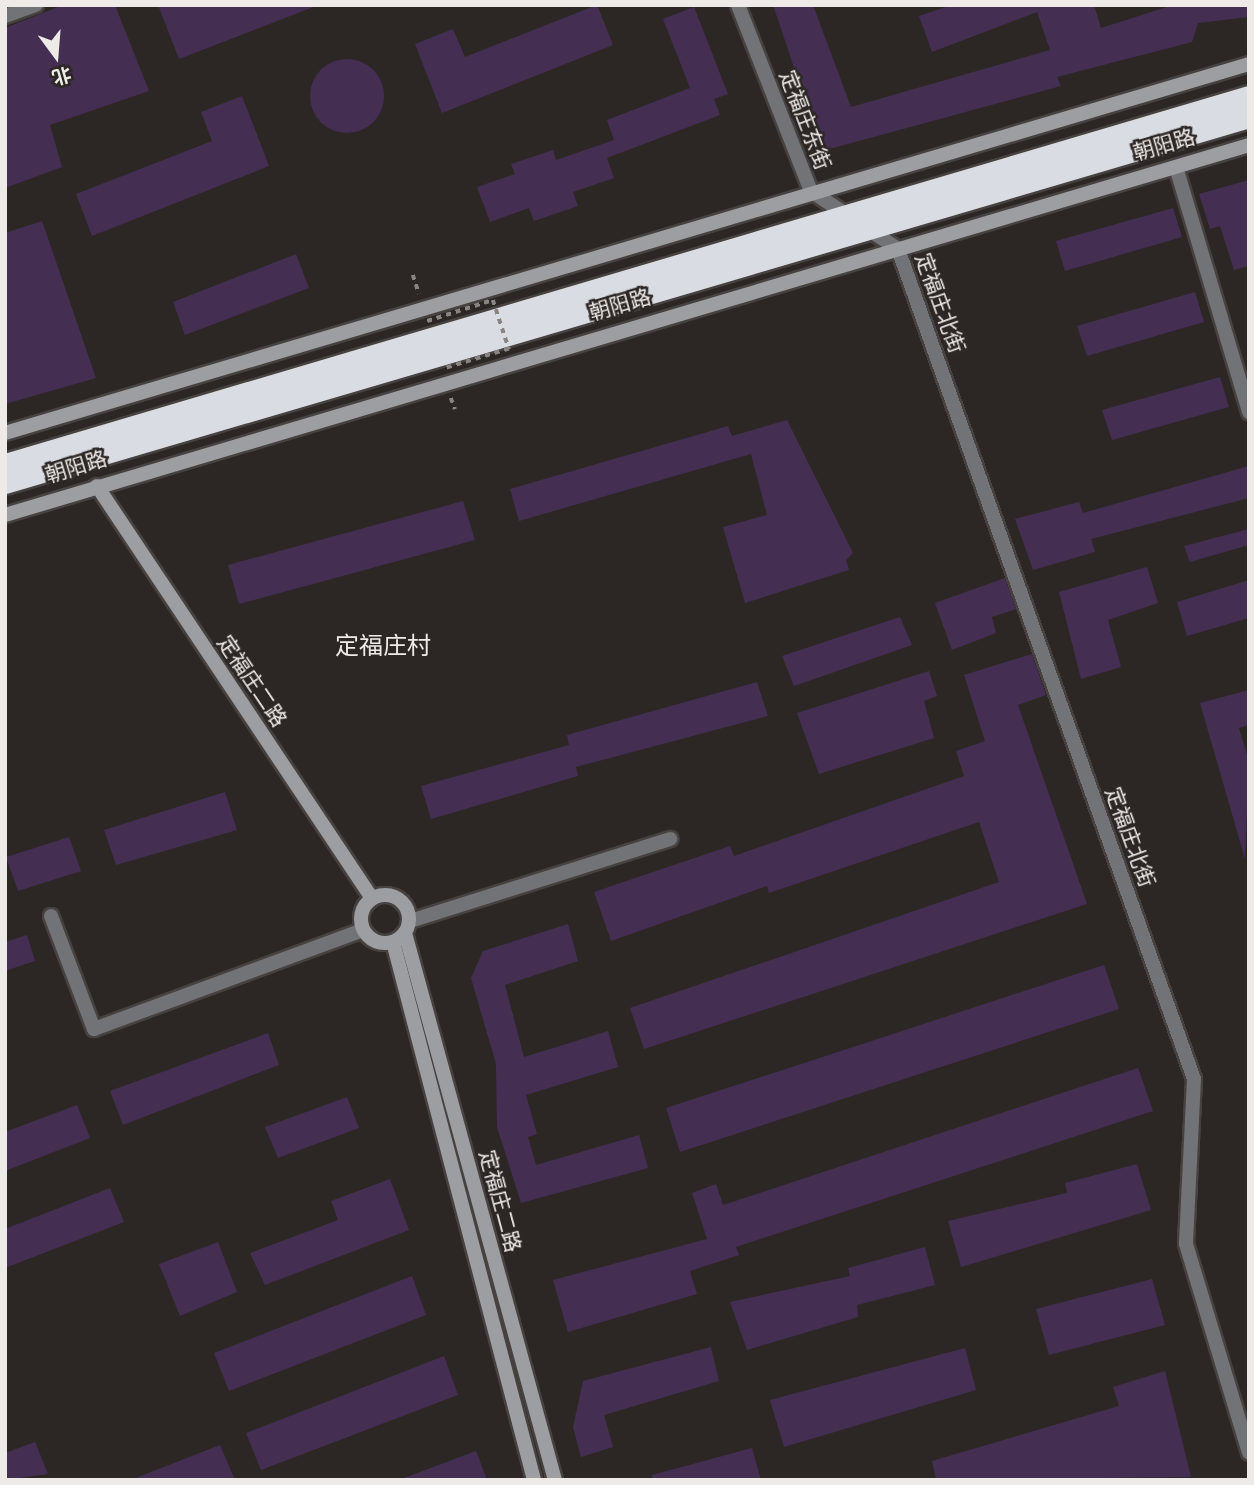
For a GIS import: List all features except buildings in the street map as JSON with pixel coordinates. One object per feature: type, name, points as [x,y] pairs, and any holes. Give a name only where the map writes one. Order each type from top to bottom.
[{"type":"highway","name":"朝阳路","points":[[5,464],[844,213],[1249,96]]},
{"type":"highway","name":"朝阳路","points":[[5,483],[1249,117]]},
{"type":"street","points":[[5,16],[36,5]]},
{"type":"street","name":"定福庄东街","points":[[738,5],[810,191],[898,248]]},
{"type":"street","points":[[5,433],[810,191],[1249,64]]},
{"type":"street","name":"朝阳路","points":[[5,515],[1249,145]]},
{"type":"street","points":[[1176,167],[1249,412]]},
{"type":"street","name":"定福庄北街","points":[[898,248],[1194,1079],[1196,1157],[1186,1244],[1249,1453]]},
{"type":"street","name":"定福庄二路","points":[[97,486],[372,899]]},
{"type":"street","points":[[403,932],[398,898],[372,899],[362,910],[363,930],[374,940],[403,932],[670,839]]},
{"type":"street","points":[[51,916],[94,1029],[363,930]]},
{"type":"street","name":"定福庄二路","points":[[403,932],[534,1480]]},
{"type":"street","name":"定福庄二路","points":[[403,932],[555,1480]]},
{"type":"path","points":[[427,321],[494,300],[509,349],[443,369]]},
{"type":"district","name":"定福庄村","points":[[383,646]]}]
